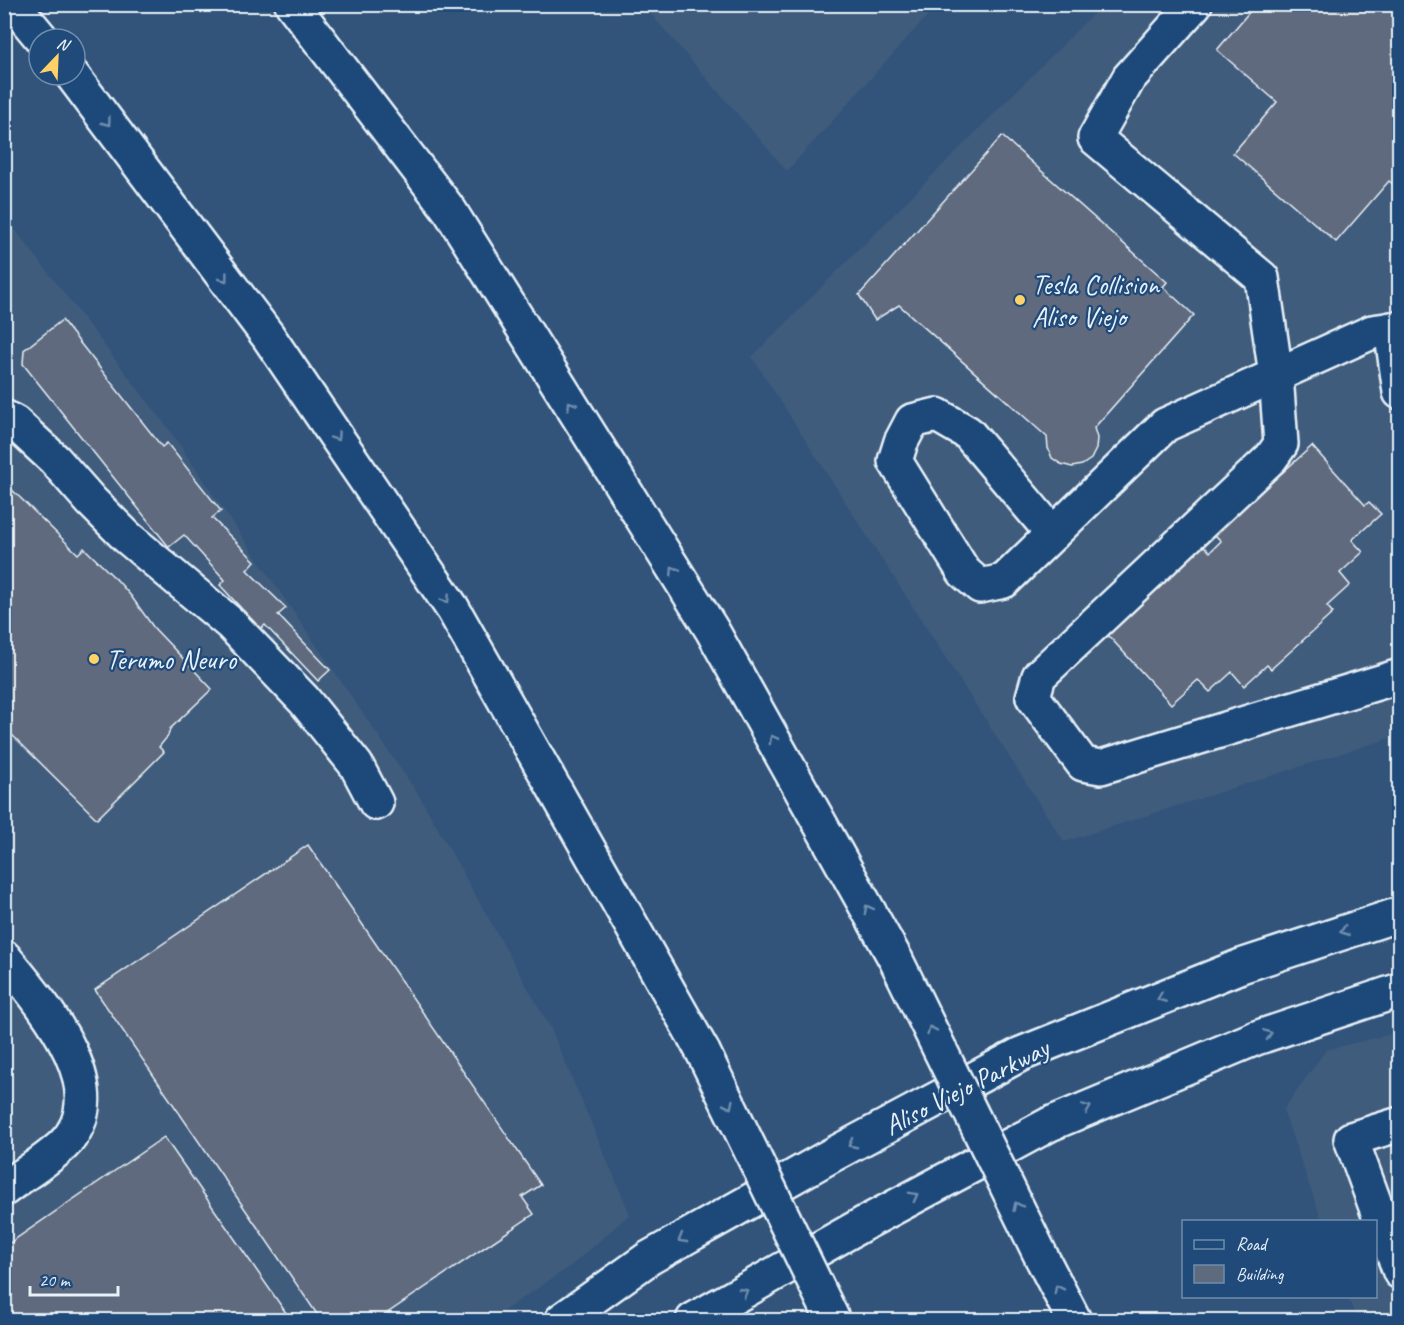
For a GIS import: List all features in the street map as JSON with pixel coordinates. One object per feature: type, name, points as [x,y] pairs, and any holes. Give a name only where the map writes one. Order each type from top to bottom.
[{"type":"main road","points":[[13,4],[32,27]]},
{"type":"main road","points":[[292,4],[450,211],[712,630],[896,960],[1074,1320]]},
{"type":"main road","points":[[1195,4],[1129,78],[1095,138],[1262,278],[1276,375],[1281,444],[1039,676],[1033,697],[1083,764],[1101,767],[1400,676]]},
{"type":"main road","points":[[81,87],[268,336],[453,609],[703,1052],[833,1320]]},
{"type":"main road","points":[[1053,534],[968,433],[937,414],[912,421],[901,442],[895,461],[964,572],[980,586],[1004,581],[1053,534],[1165,425],[1372,332],[1395,329],[1400,392]]},
{"type":"main road","points":[[4,417],[15,423],[55,460],[126,537],[239,632],[304,700],[356,765],[376,803]]},
{"type":"main road","name":"Aliso Viejo Parkway","points":[[562,1320],[649,1258],[832,1155],[1021,1054],[1241,966],[1400,914]]},
{"type":"main road","points":[[4,957],[47,1008],[77,1064],[83,1088],[83,1104],[78,1121],[64,1144],[4,1189]]},
{"type":"main road","points":[[693,1320],[863,1224],[1050,1124],[1256,1038],[1400,990]]},
{"type":"main road","points":[[1400,1124],[1351,1138],[1400,1272]]},
{"type":"shaded area","points":[[643,5],[937,5],[787,171]]},
{"type":"shaded area","points":[[1102,5],[1399,5],[1399,735],[1064,842],[752,357]]},
{"type":"shaded area","points":[[4,215],[168,428],[420,797],[551,1029],[630,1214],[572,1265],[490,1320],[5,1320]]},
{"type":"shaded area","points":[[1399,1032],[1399,1320],[1357,1320],[1348,1298],[1377,1298],[1377,1220],[1322,1220],[1283,1110],[1326,1050]]},
{"type":"building","points":[[1256,4],[1400,4],[1400,190],[1389,181],[1336,242],[1233,153],[1277,102],[1217,50]]},
{"type":"building","name":"Tesla Collision Aliso Viejo","points":[[1002,136],[1167,282],[1163,287],[1194,315],[1094,428],[1097,438],[1096,449],[1091,459],[1082,465],[1072,467],[1052,458],[1047,437],[899,305],[875,320],[859,295]]},
{"type":"building","points":[[62,320],[162,447],[167,443],[221,511],[212,518],[255,561],[247,570],[286,608],[278,615],[330,670],[318,681],[265,625],[260,629],[220,585],[225,580],[184,535],[169,547],[23,364],[24,350]]},
{"type":"building","points":[[1312,446],[1365,505],[1369,502],[1381,514],[1352,540],[1363,552],[1340,573],[1350,585],[1327,606],[1333,613],[1271,669],[1267,665],[1244,686],[1232,672],[1210,692],[1198,680],[1171,704],[1106,633],[1203,545],[1210,552],[1221,541],[1214,534]]},
{"type":"building","name":"Terumo Neuro","points":[[4,482],[78,554],[84,548],[118,581],[154,628],[212,689],[170,729],[168,736],[159,747],[164,752],[97,819],[4,727]]},
{"type":"building","points":[[308,845],[541,1185],[522,1197],[534,1214],[377,1320],[321,1320],[95,990]]},
{"type":"building","points":[[164,1137],[291,1320],[4,1320],[4,1247]]},
{"type":"place","name":"Tesla Collision Aliso Viejo","points":[[1020,300]]},
{"type":"place","name":"Terumo Neuro","points":[[94,659]]}]
